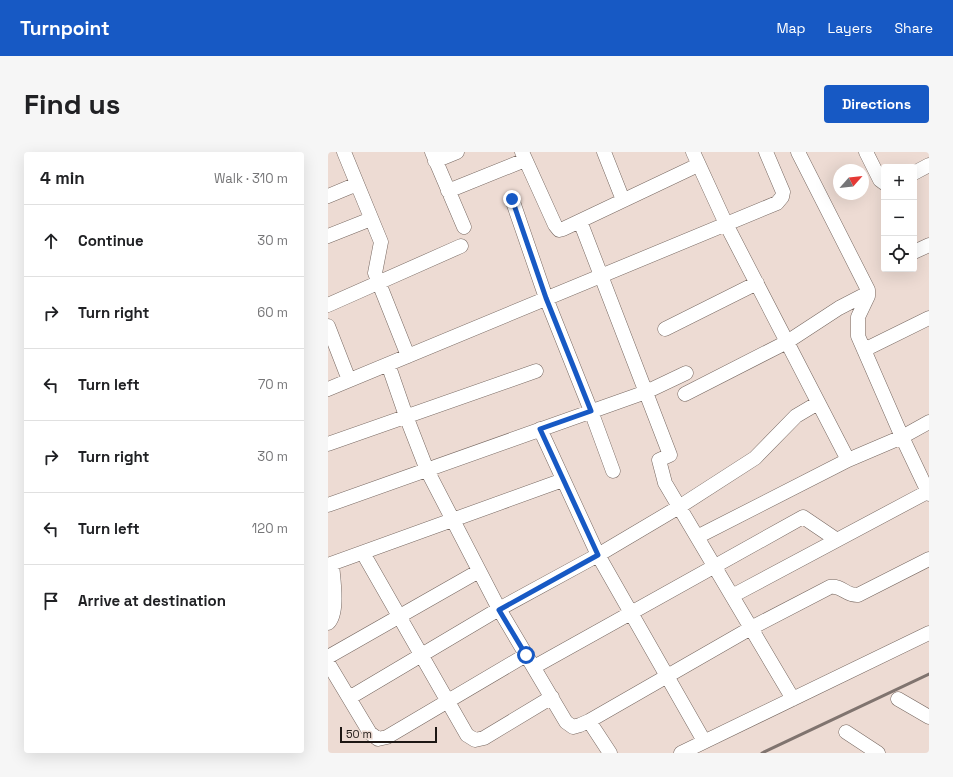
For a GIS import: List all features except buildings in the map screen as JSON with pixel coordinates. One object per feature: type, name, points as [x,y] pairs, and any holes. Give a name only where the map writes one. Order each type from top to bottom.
[{"type":"street","points":[[344,152],[380,242],[375,273],[408,356]]},
{"type":"street","points":[[457,152],[434,156],[464,227]]},
{"type":"street","points":[[604,152],[623,200]]},
{"type":"street","points":[[693,152],[726,224],[848,460]]},
{"type":"street","points":[[328,389],[777,203],[782,198],[783,192],[766,152]]},
{"type":"street","points":[[732,596],[929,492],[902,437],[858,336],[858,317],[868,293],[798,152]]},
{"type":"street","points":[[866,152],[881,181]]},
{"type":"street","points":[[448,191],[523,156],[555,225],[559,230],[698,165]]},
{"type":"street","points":[[917,171],[929,165]]},
{"type":"street","points":[[328,196],[357,184]]},
{"type":"street","points":[[512,199],[546,298],[613,471]]},
{"type":"street","points":[[328,236],[371,219]]},
{"type":"street","points":[[580,221],[670,455],[659,460],[665,483],[793,698]]},
{"type":"street","points":[[917,251],[929,245]]},
{"type":"street","points":[[328,305],[461,246]]},
{"type":"street","points":[[665,329],[757,284]]},
{"type":"street","points":[[685,394],[868,293]]},
{"type":"street","points":[[864,350],[929,318]]},
{"type":"street","points":[[328,326],[349,380]]},
{"type":"street","points":[[388,364],[427,470],[499,610],[566,722],[573,727],[589,721],[751,628],[830,587],[838,587],[851,595],[858,595],[929,559]]},
{"type":"street","points":[[328,444],[536,371]]},
{"type":"street","points":[[328,505],[646,392],[686,373]]},
{"type":"street","points":[[349,698],[679,507],[755,458],[796,416],[818,403]]},
{"type":"street","points":[[697,537],[848,460],[902,437],[929,422]]},
{"type":"street","points":[[540,429],[598,555],[704,741]]},
{"type":"street","points":[[328,623],[331,620],[334,611],[330,565],[563,480]]},
{"type":"street","points":[[534,667],[803,517],[837,540]]},
{"type":"street","points":[[363,553],[467,735],[475,740],[484,738],[552,697]]},
{"type":"street","points":[[328,657],[480,571]]},
{"type":"street","points":[[681,753],[929,633]]},
{"type":"street","points":[[328,663],[370,733],[378,739],[387,737],[526,655]]},
{"type":"street","points":[[898,699],[929,717]]},
{"type":"street","points":[[589,721],[610,753]]},
{"type":"street","points":[[846,732],[878,753]]},
{"type":"railway","points":[[762,753],[929,674]]},
{"type":"route","points":[[512,199],[546,298],[591,411],[540,429],[598,555],[499,610],[526,655]]}]
